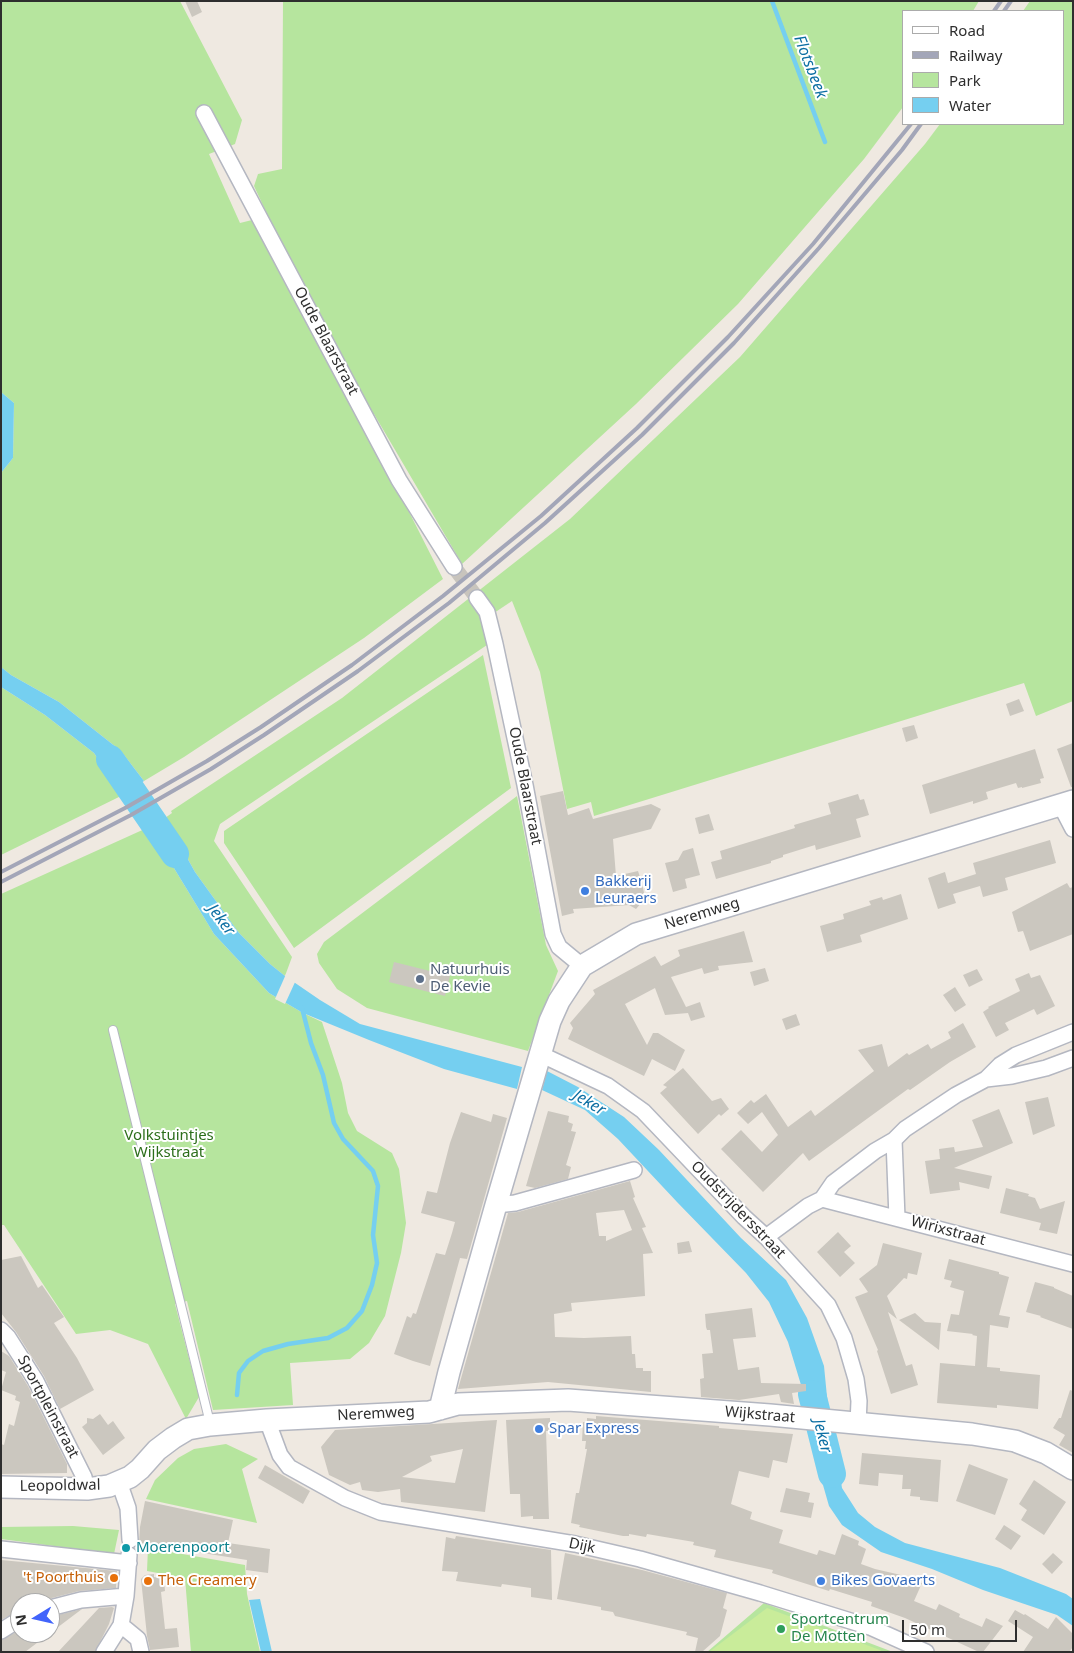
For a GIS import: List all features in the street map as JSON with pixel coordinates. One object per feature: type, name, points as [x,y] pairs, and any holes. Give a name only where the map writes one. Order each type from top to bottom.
[{"type":"street","name":"Oude Blaarstraat","points":[[204,113],[399,480],[454,567]]},
{"type":"street","name":"Oude Blaarstraat","points":[[477,598],[487,612],[495,644],[525,785],[553,934],[559,947],[571,959],[582,966]]},
{"type":"street","name":"Neremweg","points":[[119,1482],[140,1469],[157,1450],[188,1429],[267,1420],[429,1412],[440,1409],[448,1372],[550,1022],[558,1001],[582,966],[636,934],[1067,803]]},
{"type":"street","points":[[1067,803],[1073,829]]},
{"type":"street","points":[[766,1237],[808,1206],[822,1199],[834,1183],[875,1151],[894,1140],[905,1129],[956,1095],[986,1079],[1000,1065],[1016,1055],[1073,1032]]},
{"type":"street","points":[[986,1079],[1012,1076],[1046,1068],[1073,1058]]},
{"type":"street","name":"Oudstrijdersstraat","points":[[538,1060],[608,1086],[643,1110],[744,1218],[766,1237],[828,1305],[844,1338],[856,1379],[859,1401],[858,1424]]},
{"type":"street","points":[[894,1140],[897,1218]]},
{"type":"street","points":[[496,1205],[515,1203],[634,1170]]},
{"type":"street","name":"Wirixstraat","points":[[822,1199],[1073,1264]]},
{"type":"street","name":"Sportpleinstraat","points":[[1,1330],[13,1344],[36,1381],[84,1477],[87,1489]]},
{"type":"street","name":"Wijkstraat","points":[[440,1409],[458,1404],[568,1400],[972,1434],[1015,1441],[1046,1453],[1073,1469]]},
{"type":"street","name":"Dijk","points":[[267,1420],[280,1455],[289,1467],[345,1498],[380,1512],[575,1544],[640,1559],[760,1592],[870,1627],[926,1652]]},
{"type":"street","points":[[104,1652],[121,1624],[126,1596],[129,1552],[128,1508],[119,1482]]},
{"type":"street","name":"Leopoldwal","points":[[1,1487],[87,1489],[119,1482]]},
{"type":"street","points":[[1,1548],[129,1552]]},
{"type":"street","points":[[60,1605],[81,1600],[126,1596]]},
{"type":"street","points":[[121,1624],[138,1639],[141,1652]]},
{"type":"lane","points":[[113,1030],[210,1425]]},
{"type":"green space","points":[[1,1],[180,1],[242,120],[235,144],[209,154],[240,223],[268,216],[254,186],[258,174],[282,169],[283,1],[979,1],[974,10],[902,10],[902,108],[864,159],[738,304],[636,404],[462,564],[374,414],[362,419],[443,579],[364,638],[184,757],[144,781],[121,751],[59,702],[11,675],[1,667],[1,473],[13,458],[14,403],[1,392]]},
{"type":"green space","points":[[1030,1],[1073,1],[1073,701],[1036,716],[1024,683],[594,816],[591,802],[567,809],[540,672],[512,601],[494,613],[484,615],[487,645],[220,824],[214,841],[292,957],[285,976],[239,933],[195,872],[165,818],[172,813],[171,811],[342,698],[570,519],[740,357],[925,144],[939,125],[1064,125],[1064,10],[1024,10]]},
{"type":"green space","points":[[483,655],[511,788],[294,948],[224,843],[224,831]]},
{"type":"green space","points":[[1,687],[45,715],[94,753],[123,795],[1,855]]},
{"type":"green space","points":[[517,796],[546,945],[558,971],[528,1051],[367,1008],[337,989],[319,963],[317,954],[324,942]]},
{"type":"green space","name":"Volkstuintjes Wijkstraat","points":[[149,827],[214,934],[269,993],[322,1022],[342,1083],[348,1113],[357,1131],[392,1153],[399,1169],[406,1223],[401,1253],[385,1316],[369,1343],[350,1359],[290,1363],[293,1405],[213,1410],[187,1301],[175,1304],[199,1397],[186,1419],[148,1344],[110,1330],[76,1334],[4,1225],[1,1225],[1,894]]},
{"type":"green space","points":[[226,1444],[258,1459],[242,1469],[257,1523],[146,1499],[155,1480],[178,1458],[194,1449]]},
{"type":"green space","points":[[73,1526],[119,1530],[114,1554],[1,1539],[1,1527]]},
{"type":"green space","points":[[148,1548],[245,1565],[247,1594],[260,1652],[191,1652],[185,1578],[147,1571]]},
{"type":"green space","name":"Sportcentrum De Motten","points":[[764,1603],[893,1652],[707,1652]]},
{"type":"green space","name":"Sportcentrum De Motten","points":[[767,1608],[880,1650],[883,1652],[709,1652]]},
{"type":"water","points":[[1,392],[14,403],[13,458],[1,473]]},
{"type":"water","points":[[1,667],[11,675],[59,702],[121,751],[144,781],[123,795],[94,753],[45,715],[1,687]]},
{"type":"water","points":[[165,818],[195,872],[239,933],[285,976],[360,1024],[522,1067],[517,1089],[444,1069],[369,1040],[303,1013],[269,993],[214,934],[149,827]]},
{"type":"water","points":[[547,1071],[578,1087],[624,1117],[659,1150],[741,1238],[786,1280],[807,1318],[824,1366],[828,1407],[808,1408],[788,1342],[769,1302],[746,1273],[618,1139],[585,1110],[542,1090]]},
{"type":"water","points":[[813,1436],[834,1437],[842,1488],[858,1513],[875,1527],[905,1543],[1000,1568],[1066,1594],[1073,1599],[1073,1626],[1057,1615],[881,1552],[842,1525],[829,1506],[819,1471]]},
{"type":"water","points":[[260,1599],[272,1652],[261,1652],[249,1600]]},
{"type":"pier","points":[[286,974],[296,980],[285,1004],[275,999]]},
{"type":"building","points":[[185,1],[197,1],[202,12],[192,17]]},
{"type":"building","points":[[1019,699],[1024,711],[1010,716],[1006,704]]},
{"type":"building","points":[[914,725],[918,738],[906,742],[902,728]]},
{"type":"building","points":[[1073,743],[1073,787],[1071,787],[1057,749]]},
{"type":"building","points":[[1035,749],[1044,778],[1040,779],[1041,783],[1018,788],[1016,783],[986,792],[988,799],[973,804],[973,801],[930,814],[922,785]]},
{"type":"building","points":[[563,791],[568,815],[589,808],[593,819],[651,804],[661,809],[651,829],[613,839],[616,876],[638,871],[641,880],[646,901],[642,902],[636,909],[629,905],[573,909],[574,913],[562,916],[540,796]]},
{"type":"building","points":[[858,794],[860,800],[864,799],[869,815],[856,819],[861,837],[816,850],[815,845],[783,855],[783,857],[771,861],[771,863],[716,879],[711,862],[722,859],[720,851],[795,828],[794,825],[831,814],[828,803]]},
{"type":"building","points":[[709,814],[714,830],[699,834],[695,818]]},
{"type":"building","points":[[1050,840],[1056,863],[1005,878],[1008,890],[983,897],[980,886],[953,894],[956,903],[938,909],[928,878],[945,872],[948,883],[976,874],[973,863]]},
{"type":"building","points":[[693,848],[700,875],[685,879],[687,888],[673,892],[665,863],[678,860],[683,851]]},
{"type":"building","points":[[1067,883],[1070,888],[1073,887],[1073,934],[1030,951],[1023,931],[1018,932],[1012,912]]},
{"type":"building","points":[[901,894],[908,919],[860,935],[862,942],[827,952],[820,926],[844,919],[843,914],[871,905],[869,901],[882,897],[883,900]]},
{"type":"building","points":[[744,931],[753,962],[718,966],[719,970],[704,974],[702,968],[671,977],[686,1007],[700,1002],[705,1017],[691,1021],[688,1013],[665,1015],[655,988],[625,1004],[647,1045],[653,1033],[658,1033],[685,1050],[675,1071],[652,1059],[644,1076],[568,1039],[573,1028],[570,1023],[595,994],[593,990],[655,956],[661,966],[680,956],[678,950]]},
{"type":"building","name":"Natuurhuis De Kevie","points":[[394,962],[450,976],[445,996],[389,982]]},
{"type":"building","points":[[765,968],[769,981],[754,986],[750,972]]},
{"type":"building","points":[[977,969],[983,980],[969,987],[963,975]]},
{"type":"building","points":[[1029,973],[1031,978],[1040,975],[1055,1006],[1037,1015],[1034,1009],[1005,1023],[1009,1030],[996,1037],[983,1012],[988,1007],[1020,991],[1015,979]]},
{"type":"building","points":[[955,987],[966,1005],[955,1012],[943,995]]},
{"type":"building","points":[[796,1014],[800,1025],[786,1030],[782,1019]]},
{"type":"building","points":[[963,1023],[976,1047],[950,1062],[910,1090],[908,1089],[809,1161],[803,1153],[763,1192],[721,1149],[741,1130],[762,1152],[778,1135],[762,1112],[748,1124],[737,1113],[751,1100],[754,1103],[766,1094],[788,1127],[811,1110],[815,1116],[874,1071],[858,1050],[882,1044],[888,1067],[907,1053],[909,1055],[928,1044],[931,1049],[951,1038],[948,1032]]},
{"type":"building","points":[[683,1068],[712,1101],[721,1098],[729,1109],[721,1116],[719,1114],[698,1134],[660,1093],[667,1087],[663,1085]]},
{"type":"building","points":[[1048,1097],[1055,1126],[1033,1135],[1025,1102]]},
{"type":"building","points":[[999,1109],[1013,1143],[954,1168],[992,1176],[989,1189],[959,1182],[960,1190],[930,1194],[925,1161],[940,1159],[939,1149],[954,1147],[955,1152],[983,1147],[972,1120]]},
{"type":"building","points":[[548,1111],[569,1116],[568,1122],[573,1124],[571,1131],[576,1132],[566,1165],[571,1167],[568,1179],[535,1188],[526,1186]]},
{"type":"building","points":[[461,1112],[491,1122],[493,1114],[507,1118],[467,1259],[460,1258],[430,1366],[394,1354],[407,1316],[411,1318],[413,1313],[416,1314],[436,1253],[445,1255],[452,1233],[455,1222],[421,1213],[427,1191],[437,1193],[450,1143]]},
{"type":"building","points":[[630,1181],[635,1197],[633,1198],[646,1227],[642,1228],[653,1253],[643,1254],[645,1296],[571,1303],[572,1311],[554,1314],[555,1337],[631,1336],[632,1354],[635,1354],[636,1368],[643,1368],[643,1371],[651,1371],[651,1392],[548,1382],[458,1389],[508,1213],[518,1212]],"holes":[[[624,1210],[632,1230],[606,1241],[606,1236],[599,1236],[596,1213]]]},
{"type":"building","points":[[1006,1188],[1029,1194],[1028,1196],[1035,1198],[1040,1209],[1065,1201],[1057,1234],[1039,1230],[1041,1223],[1000,1213]]},
{"type":"building","points":[[838,1232],[851,1246],[844,1252],[855,1263],[840,1277],[817,1252]]},
{"type":"building","points":[[689,1241],[692,1252],[678,1254],[677,1243]]},
{"type":"building","points":[[883,1243],[922,1253],[917,1275],[908,1273],[907,1279],[904,1278],[887,1296],[897,1319],[888,1312],[906,1366],[912,1364],[918,1385],[891,1394],[878,1350],[855,1297],[868,1292],[859,1279],[877,1265]]},
{"type":"building","points":[[21,1256],[38,1288],[42,1285],[64,1317],[54,1323],[77,1358],[94,1390],[60,1409],[44,1376],[16,1332],[1,1313],[1,1260]]},
{"type":"building","points":[[949,1259],[999,1272],[999,1274],[1009,1277],[999,1315],[1010,1317],[1008,1328],[990,1325],[987,1367],[1000,1368],[1000,1371],[1040,1375],[1038,1409],[997,1405],[997,1408],[937,1403],[940,1363],[975,1366],[977,1336],[947,1331],[951,1314],[959,1315],[964,1291],[950,1287],[952,1281],[944,1279]]},
{"type":"building","points":[[1035,1282],[1054,1287],[1073,1296],[1073,1329],[1026,1312]]},
{"type":"building","points":[[752,1308],[756,1337],[733,1339],[738,1370],[759,1367],[761,1383],[806,1384],[806,1391],[792,1393],[794,1404],[781,1402],[779,1394],[739,1400],[701,1397],[700,1379],[704,1378],[702,1354],[713,1353],[710,1330],[707,1330],[706,1327],[705,1314]]},
{"type":"building","points":[[915,1313],[925,1322],[941,1323],[939,1350],[899,1320]]},
{"type":"building","points":[[1,1351],[9,1356],[28,1386],[67,1464],[67,1473],[1,1474],[1,1444],[4,1445],[9,1424],[14,1426],[20,1402],[15,1400],[16,1396],[1,1390],[6,1372],[1,1370]]},
{"type":"building","points":[[1070,1390],[1073,1391],[1073,1453],[1059,1445],[1065,1435],[1053,1428],[1059,1418],[1061,1418]]},
{"type":"building","points":[[100,1414],[108,1425],[113,1421],[125,1438],[103,1455],[82,1427],[87,1423],[87,1418],[93,1419]]},
{"type":"building","points":[[596,1416],[793,1434],[787,1463],[773,1460],[769,1478],[739,1471],[731,1504],[752,1512],[750,1519],[783,1530],[779,1543],[817,1555],[819,1550],[835,1555],[842,1534],[859,1541],[858,1545],[866,1549],[861,1564],[922,1583],[914,1601],[936,1610],[939,1604],[960,1614],[959,1617],[982,1627],[986,1618],[1003,1626],[983,1652],[979,1652],[905,1618],[871,1606],[872,1602],[772,1573],[773,1570],[714,1557],[716,1550],[693,1545],[694,1542],[647,1534],[646,1537],[629,1534],[629,1536],[623,1536],[579,1527],[580,1525],[571,1523],[587,1449],[585,1449],[586,1441],[582,1441],[583,1422],[587,1422],[587,1418],[596,1419]]},
{"type":"building","points":[[550,1418],[550,1431],[546,1431],[549,1519],[533,1519],[533,1516],[521,1517],[520,1494],[510,1494],[506,1420]]},
{"type":"building","points":[[497,1420],[485,1512],[401,1502],[400,1489],[378,1492],[362,1490],[360,1482],[350,1485],[329,1475],[321,1447],[335,1430]],"holes":[[[463,1449],[455,1483],[402,1477],[432,1461],[430,1456]]]},
{"type":"building","points":[[862,1453],[941,1460],[938,1502],[920,1500],[920,1497],[910,1496],[911,1489],[902,1489],[903,1475],[879,1473],[878,1486],[859,1484]]},
{"type":"building","points":[[969,1464],[1008,1479],[995,1515],[956,1501]]},
{"type":"building","points":[[265,1465],[310,1491],[303,1504],[258,1478]]},
{"type":"building","points":[[1034,1480],[1066,1502],[1044,1535],[1021,1520],[1027,1510],[1019,1504]]},
{"type":"building","points":[[786,1488],[810,1493],[808,1502],[814,1503],[811,1518],[780,1512]]},
{"type":"building","points":[[145,1501],[233,1520],[228,1543],[270,1549],[268,1573],[246,1570],[247,1560],[139,1543]]},
{"type":"building","points":[[1004,1525],[1021,1536],[1011,1550],[995,1539]]},
{"type":"building","points":[[456,1536],[551,1550],[552,1600],[531,1597],[531,1588],[502,1584],[501,1587],[456,1581],[458,1572],[442,1571],[446,1537],[455,1539]]},
{"type":"building","points":[[565,1553],[642,1570],[727,1593],[723,1608],[727,1610],[720,1636],[702,1652],[695,1652],[698,1638],[686,1635],[687,1632],[615,1616],[613,1612],[601,1610],[601,1607],[557,1599]]},
{"type":"building","points":[[1053,1553],[1063,1562],[1052,1574],[1042,1564]]},
{"type":"building","points":[[1,1560],[117,1571],[116,1588],[79,1591],[60,1596],[60,1593],[10,1593],[10,1615],[1,1620]]},
{"type":"building","points":[[154,1574],[154,1577],[164,1579],[165,1591],[161,1592],[165,1629],[177,1628],[179,1647],[150,1650],[141,1579],[145,1575]]},
{"type":"building","points":[[99,1608],[114,1608],[109,1624],[95,1652],[58,1652]]},
{"type":"building","points":[[82,1609],[60,1626],[60,1614]]},
{"type":"building","points":[[1015,1610],[1025,1614],[1048,1629],[1056,1617],[1073,1634],[1073,1647],[1069,1652],[1023,1652],[1033,1637],[1008,1621]]},
{"type":"building","points":[[10,1635],[10,1643],[37,1643],[25,1652],[1,1652],[1,1640]]},
{"type":"waterway","name":"Flotsbeek","points":[[772,1],[825,142]]},
{"type":"waterway","name":"Jeker","points":[[110,759],[175,854]]},
{"type":"waterway","points":[[237,1395],[239,1373],[248,1361],[263,1351],[288,1344],[328,1338],[347,1328],[362,1311],[372,1285],[377,1263],[373,1235],[378,1186],[373,1171],[343,1139],[334,1123],[323,1075],[311,1043],[302,1008]]},
{"type":"waterway","name":"Jeker","points":[[812,1394],[832,1474]]},
{"type":"tunnel","points":[[454,567],[477,598]]},
{"type":"railway","points":[[995,10],[1001,1]]},
{"type":"railway","points":[[1005,10],[1011,1]]},
{"type":"railway","points":[[1,872],[127,807],[207,761],[261,727],[352,665],[443,596],[541,516],[637,428],[728,337],[813,244],[910,125]]},
{"type":"railway","points":[[1,882],[131,815],[211,769],[358,671],[449,603],[545,523],[642,435],[734,343],[819,248],[902,150],[920,125]]},
{"type":"place","name":"Bakkerij Leuraers","points":[[585,891]]},
{"type":"place","name":"Natuurhuis De Kevie","points":[[420,979]]},
{"type":"place","name":"Spar Express","points":[[539,1429]]},
{"type":"place","name":"Moerenpoort","points":[[126,1548]]},
{"type":"place","name":"'t Poorthuis","points":[[114,1578]]},
{"type":"place","name":"The Creamery","points":[[148,1581]]},
{"type":"place","name":"Bikes Govaerts","points":[[821,1581]]},
{"type":"place","name":"Sportcentrum De Motten","points":[[781,1629]]}]
